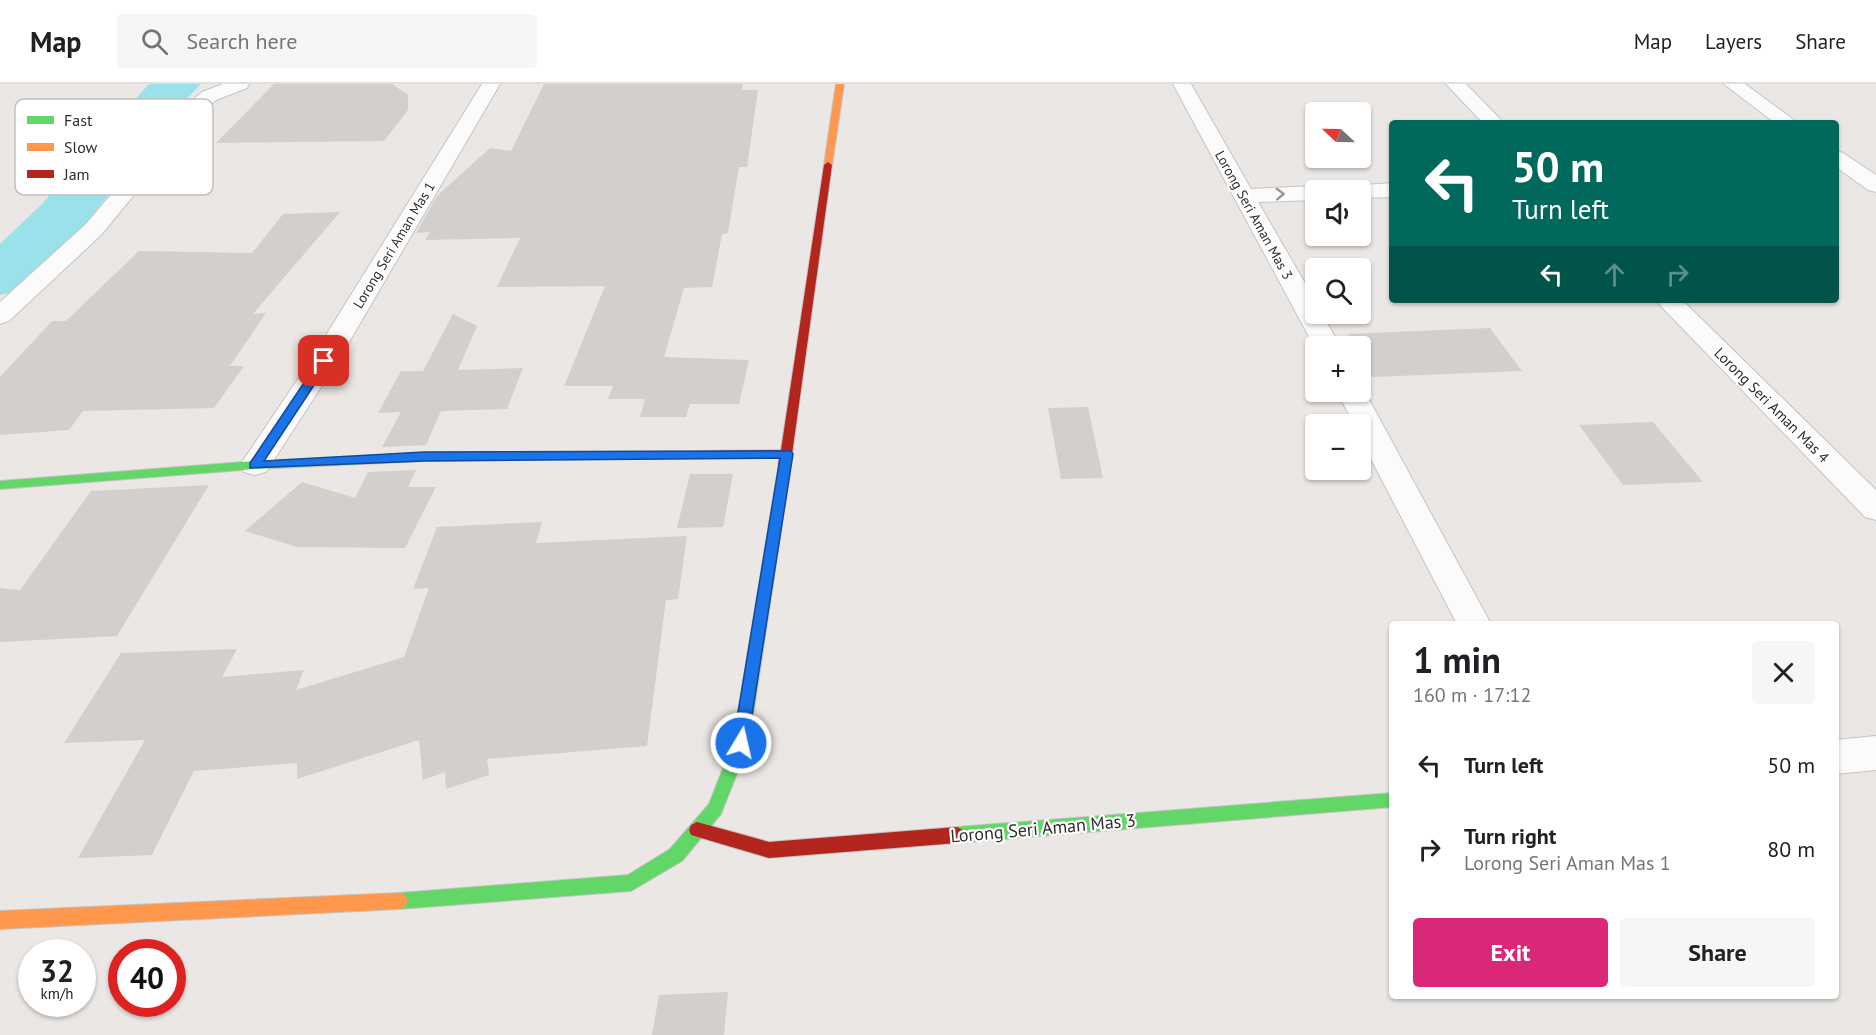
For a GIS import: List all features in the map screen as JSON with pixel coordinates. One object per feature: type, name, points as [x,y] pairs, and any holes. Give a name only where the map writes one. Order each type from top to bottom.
[{"type":"street","points":[[206,99],[240,84]]},
{"type":"street","name":"Lorong Seri Aman Mas 1","points":[[255,465],[324,361],[491,84]]},
{"type":"street","points":[[0,920],[367,903],[631,883],[676,855],[716,809],[741,743],[840,84]]},
{"type":"street","name":"Lorong Seri Aman Mas 3","points":[[1182,84],[1321,336]]},
{"type":"street","points":[[1455,84],[1491,120]]},
{"type":"street","points":[[1732,84],[1784,120]]},
{"type":"street","points":[[1839,159],[1870,177]]},
{"type":"street","points":[[1839,174],[1870,177]]},
{"type":"street","points":[[1371,191],[1389,190]]},
{"type":"street","points":[[1244,196],[1305,193]]},
{"type":"street","points":[[0,316],[94,229],[122,195]]},
{"type":"street","name":"Lorong Seri Aman Mas 4","points":[[1671,303],[1876,509]]},
{"type":"street","points":[[1356,402],[1472,621]]},
{"type":"street","points":[[0,485],[255,465],[424,456],[786,454]]},
{"type":"street","points":[[1839,757],[1876,753]]},
{"type":"street","name":"Lorong Seri Aman Mas 3","points":[[697,830],[768,850],[1389,800]]},
{"type":"building","points":[[274,84],[392,84],[408,95],[408,110],[384,141],[216,143]]},
{"type":"building","points":[[544,84],[743,84],[742,90],[758,90],[747,167],[739,167],[728,233],[722,234],[712,287],[684,288],[664,357],[749,360],[739,404],[690,404],[686,417],[640,417],[645,399],[608,399],[613,386],[564,386],[605,286],[497,287],[520,238],[425,240],[430,232],[416,233],[437,196],[490,148],[511,151]]},
{"type":"building","points":[[340,212],[253,314],[266,313],[230,366],[244,366],[214,408],[83,411],[69,430],[0,435],[0,377],[52,321],[66,321],[139,251],[252,253],[283,214]]},
{"type":"building","points":[[453,314],[477,326],[458,370],[523,368],[507,409],[441,411],[426,445],[382,447],[401,412],[378,413],[401,371],[423,371]]},
{"type":"building","points":[[1490,328],[1522,371],[1373,377],[1371,374],[1371,336],[1349,336],[1348,334]]},
{"type":"building","points":[[1088,407],[1103,478],[1061,479],[1048,408]]},
{"type":"building","points":[[1653,422],[1703,482],[1623,485],[1579,425]]},
{"type":"building","points":[[416,470],[408,487],[436,487],[405,548],[297,547],[245,531],[302,482],[355,498],[368,472]]},
{"type":"building","points":[[690,474],[733,474],[723,527],[677,528]]},
{"type":"building","points":[[209,485],[117,636],[0,642],[0,588],[20,590],[91,491]]},
{"type":"building","points":[[542,522],[536,543],[687,536],[678,599],[666,600],[647,746],[487,759],[489,775],[446,789],[445,772],[423,780],[419,740],[297,779],[297,763],[194,771],[152,855],[78,858],[145,740],[64,743],[121,653],[237,649],[222,677],[304,670],[296,690],[404,657],[429,588],[413,589],[437,527]]},
{"type":"building","points":[[728,992],[724,1035],[652,1035],[659,995]]},
{"type":"waterway","points":[[160,99],[178,84]]},
{"type":"waterway","points":[[0,277],[62,216],[80,195]]},
{"type":"traffic: fast","points":[[0,485],[255,465],[425,457],[700,455]]},
{"type":"traffic: fast","points":[[399,901],[631,883],[676,855],[715,809],[741,743],[784,469]]},
{"type":"traffic: fast","points":[[957,835],[1389,800]]},
{"type":"traffic: slow","points":[[828,165],[840,84]]},
{"type":"traffic: slow","points":[[0,920],[399,901]]},
{"type":"traffic: jam","points":[[784,469],[828,165]]},
{"type":"traffic: jam","points":[[700,455],[786,454]]},
{"type":"traffic: jam","points":[[697,830],[769,850],[957,835]]},
{"type":"route","points":[[324,361],[255,465],[424,456],[786,454],[741,743]]}]
